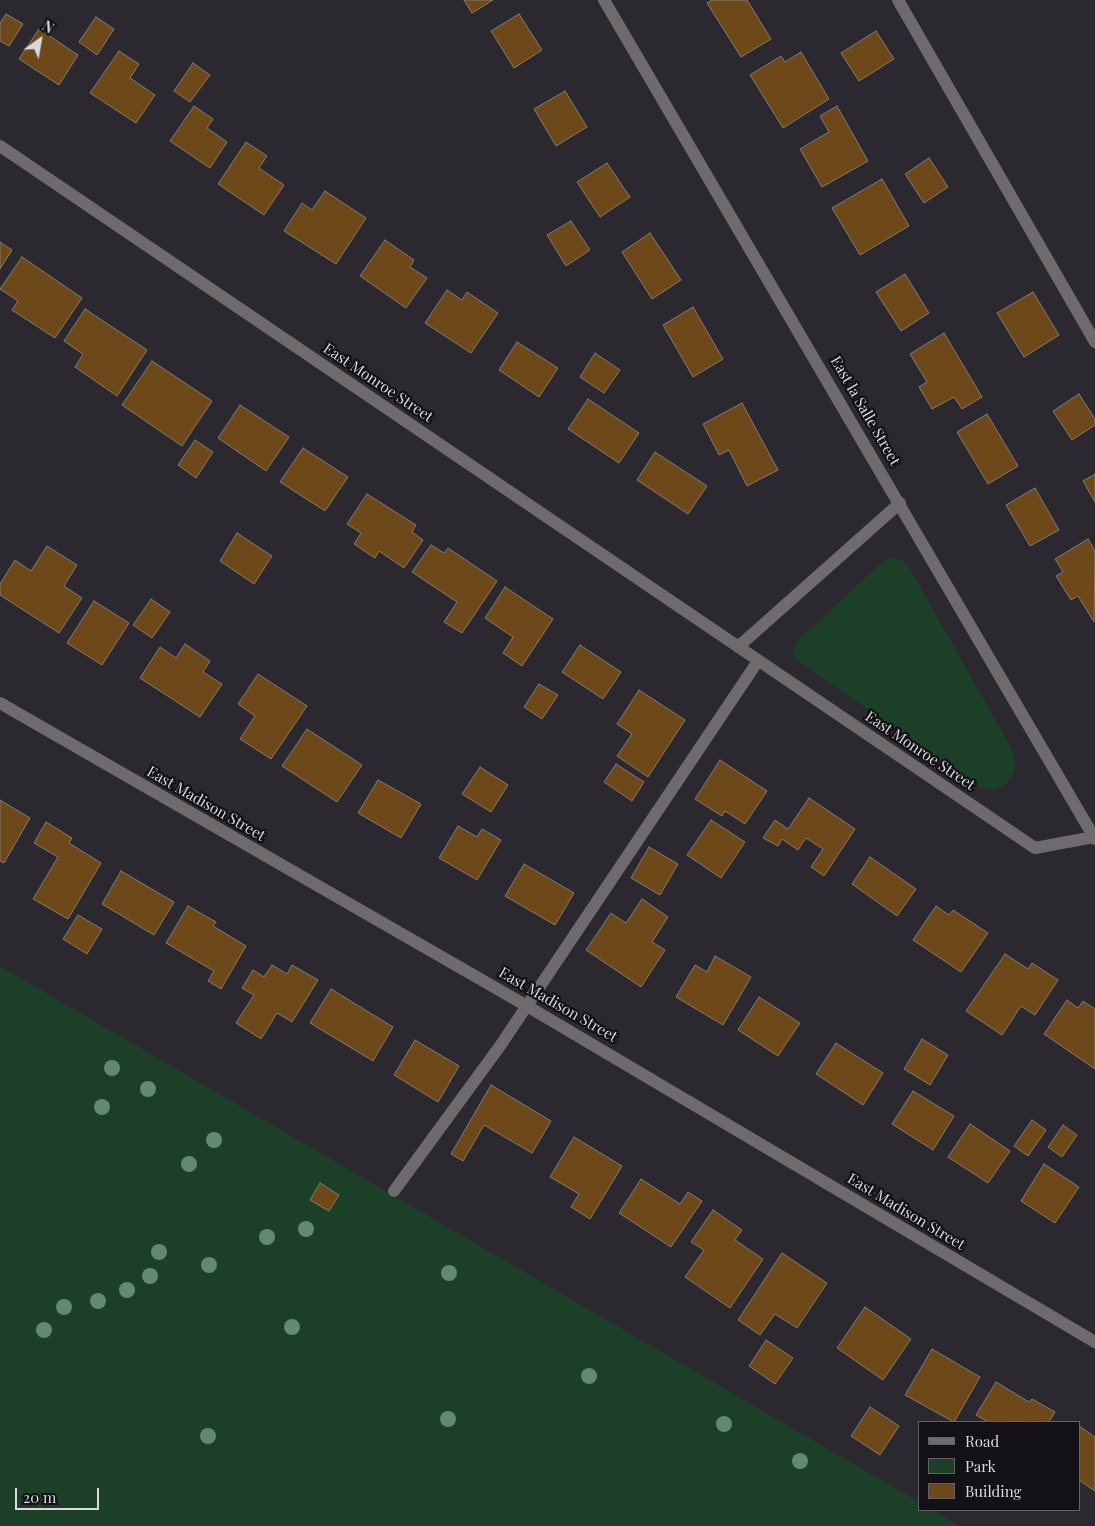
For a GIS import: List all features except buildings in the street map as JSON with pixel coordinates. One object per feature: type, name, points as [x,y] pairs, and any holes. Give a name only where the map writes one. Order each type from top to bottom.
[{"type":"street","name":"East la Salle Street","points":[[604,0],[900,503],[1094,838]]},
{"type":"street","points":[[898,0],[1095,342]]},
{"type":"street","name":"East Monroe Street","points":[[0,146],[1035,848],[1094,838]]},
{"type":"street","points":[[738,647],[900,503]]},
{"type":"street","points":[[394,1191],[527,1006],[758,661]]},
{"type":"street","name":"East Madison Street","points":[[0,704],[527,1006],[1095,1342]]},
{"type":"green space","points":[[891,557],[902,560],[909,567],[1013,751],[1016,763],[1012,775],[1006,784],[994,790],[981,788],[794,658],[793,649],[797,641],[883,561]]},
{"type":"green space","points":[[0,966],[918,1501],[918,1511],[934,1511],[960,1526],[0,1526]]}]
